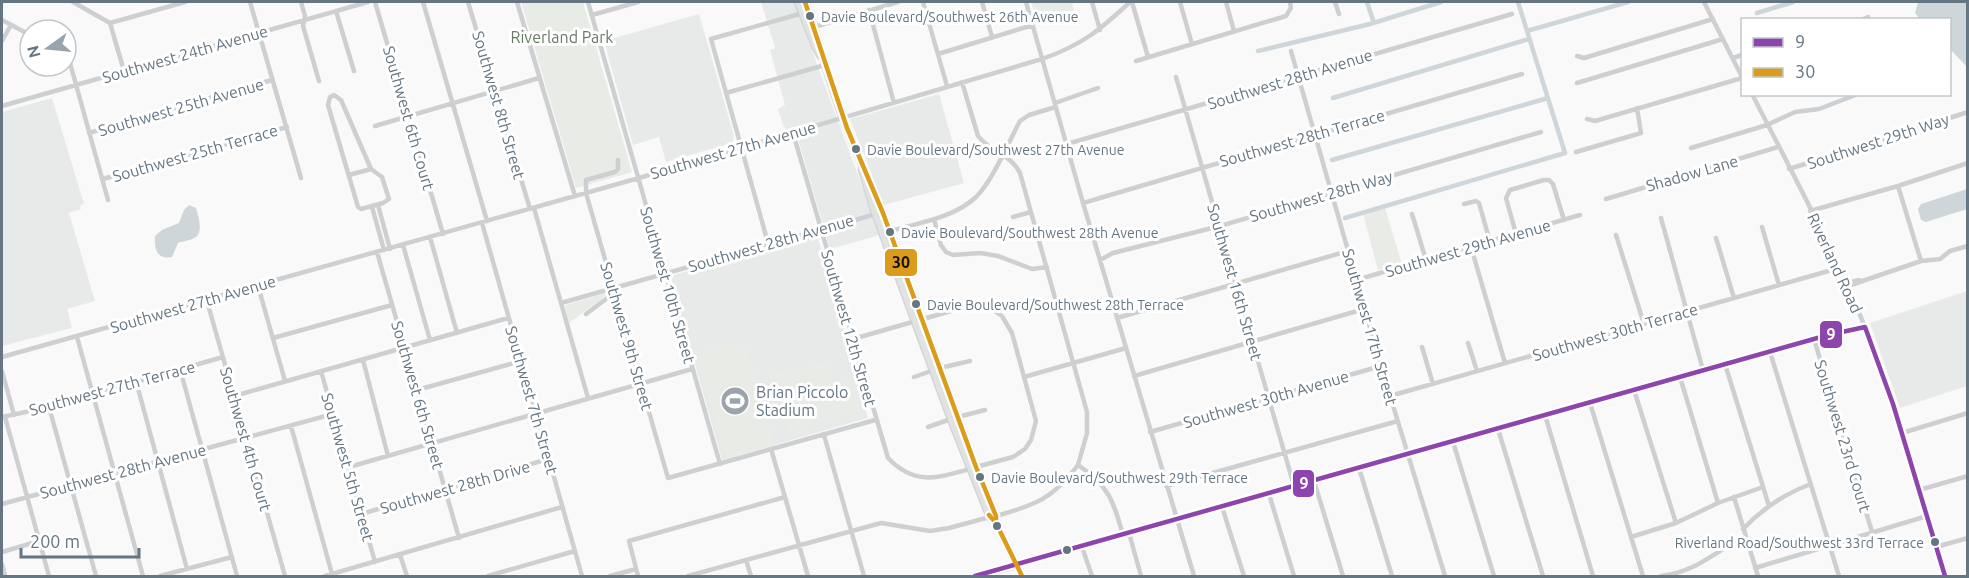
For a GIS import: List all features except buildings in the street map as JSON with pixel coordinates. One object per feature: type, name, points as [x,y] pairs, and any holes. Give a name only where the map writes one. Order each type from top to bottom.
[{"type":"main road","points":[[798,2],[824,63]]},
{"type":"main road","points":[[805,2],[843,119],[861,166],[864,182],[920,320],[927,352],[937,369]]},
{"type":"main road","points":[[861,166],[870,180],[890,231],[973,468],[993,517],[1022,576]]},
{"type":"main road","points":[[876,214],[882,217],[890,231]]},
{"type":"main road","points":[[973,468],[986,491],[993,517]]},
{"type":"main road","points":[[975,576],[1016,565]]},
{"type":"street","points":[[77,2],[110,23],[124,71]]},
{"type":"street","points":[[110,23],[185,2]]},
{"type":"street","points":[[250,2],[301,178]]},
{"type":"street","points":[[301,2],[305,20],[303,26],[319,81]]},
{"type":"street","name":"Southwest 24th Avenue","points":[[2,106],[368,2]]},
{"type":"street","name":"Southwest 6th Court","points":[[375,2],[443,234]]},
{"type":"street","name":"Southwest 7th Street","points":[[423,2],[453,104],[508,318],[582,576]]},
{"type":"street","name":"Southwest 8th Street","points":[[468,2],[588,398]]},
{"type":"street","points":[[517,2],[575,196]]},
{"type":"street","name":"Southwest 10th Street","points":[[588,2],[720,464]]},
{"type":"street","points":[[592,15],[638,2]]},
{"type":"street","points":[[814,27],[898,2]]},
{"type":"street","points":[[923,2],[947,86]]},
{"type":"street","points":[[981,2],[992,37]]},
{"type":"street","points":[[1026,2],[1194,576]]},
{"type":"street","points":[[1092,2],[1100,30]]},
{"type":"street","points":[[1131,2],[1148,57]]},
{"type":"street","name":"Southwest 27th Avenue","points":[[2,357],[639,178],[1042,59],[1063,52],[1100,30],[1131,2]]},
{"type":"street","points":[[1179,2],[1192,45]]},
{"type":"street","points":[[1226,2],[1234,32]]},
{"type":"street","points":[[1136,61],[1286,16],[1292,8],[1290,2]]},
{"type":"street","points":[[1335,2],[1339,14]]},
{"type":"street","points":[[1704,2],[1741,73]]},
{"type":"street","points":[[336,10],[354,71]]},
{"type":"street","points":[[869,10],[894,103]]},
{"type":"street","points":[[768,243],[711,39],[803,14]]},
{"type":"street","name":"Southwest 28th Avenue","points":[[1067,144],[1512,14]]},
{"type":"street","points":[[1577,56],[1584,58],[1713,19]]},
{"type":"street","points":[[2,20],[18,29]]},
{"type":"street","points":[[2,41],[11,25]]},
{"type":"street","points":[[938,54],[1033,25]]},
{"type":"street","points":[[1577,83],[1723,39]]},
{"type":"street","name":"Southwest 17th Street","points":[[1291,51],[1364,309],[1445,576]]},
{"type":"street","points":[[1733,58],[1741,56]]},
{"type":"street","points":[[726,93],[824,63]]},
{"type":"street","name":"Southwest 28th Terrace","points":[[1083,203],[1522,74]]},
{"type":"street","name":"Southwest 16th Street","points":[[1176,77],[1294,486]]},
{"type":"street","points":[[74,78],[108,201]]},
{"type":"street","points":[[375,126],[539,78]]},
{"type":"street","points":[[1587,119],[1595,121],[1741,78]]},
{"type":"street","name":"Southwest 25th Avenue","points":[[89,133],[272,80]]},
{"type":"street","points":[[688,576],[695,576],[850,530],[882,523],[930,531],[993,517],[1039,502],[1065,482],[1078,465],[1087,433],[1087,412],[1020,173],[1015,163],[984,143],[978,136],[962,82]]},
{"type":"street","points":[[890,231],[934,219],[958,209],[975,197],[988,180],[1020,121],[1098,88]]},
{"type":"street","points":[[332,96],[341,100],[370,169],[382,177],[389,199],[378,205],[361,209],[358,207],[349,175],[328,105],[328,99],[332,96]]},
{"type":"street","name":"Riverland Road","points":[[1753,96],[1839,268],[1865,327],[1902,433],[1945,576]]},
{"type":"street","points":[[1691,148],[1767,125],[1795,112],[1819,109],[1853,96]]},
{"type":"street","points":[[1576,152],[1641,133],[1637,108]]},
{"type":"street","name":"Southwest 29th Way","points":[[1789,169],[1968,112]]},
{"type":"street","name":"Southwest 25th Terrace","points":[[103,179],[287,127]]},
{"type":"street","name":"Southwest 28th Way","points":[[1100,260],[1113,253],[1220,226],[1541,132]]},
{"type":"street","name":"Southwest 12th Street","points":[[793,133],[875,420],[888,458],[898,469],[927,478],[940,477],[1013,457],[1031,440],[1036,421],[1024,377]]},
{"type":"street","name":"Shadow Lane","points":[[1606,199],[1778,147]]},
{"type":"street","points":[[586,193],[586,180],[615,171],[618,169],[618,160]]},
{"type":"street","points":[[1811,213],[1827,205],[1898,186],[1968,163]]},
{"type":"street","points":[[349,175],[370,169]]},
{"type":"street","points":[[1516,234],[1506,198],[1510,190],[1549,180],[1553,184],[1564,220]]},
{"type":"street","points":[[1898,186],[1921,261]]},
{"type":"street","name":"Southwest 9th Street","points":[[586,193],[668,478],[720,464]]},
{"type":"street","points":[[1464,204],[1476,201],[1479,203],[1490,242]]},
{"type":"street","points":[[378,205],[390,249]]},
{"type":"street","points":[[372,207],[384,250]]},
{"type":"street","points":[[1013,217],[1031,212]]},
{"type":"street","name":"Southwest 28th Avenue","points":[[561,303],[614,290],[768,243],[876,214]]},
{"type":"street","points":[[1412,214],[1426,260]]},
{"type":"street","name":"Southwest 29th Avenue","points":[[1356,280],[1580,215]]},
{"type":"street","points":[[1661,218],[1703,370]]},
{"type":"street","points":[[934,219],[941,245],[946,252],[952,255],[980,253],[998,256],[1032,269],[1047,267]]},
{"type":"street","points":[[1762,227],[1779,285]]},
{"type":"street","points":[[1616,235],[1644,324]]},
{"type":"street","points":[[430,237],[457,333]]},
{"type":"street","points":[[1716,238],[1734,298]]},
{"type":"street","points":[[403,245],[430,340]]},
{"type":"street","points":[[1847,285],[1921,261],[1940,259],[1950,251],[1968,246]]},
{"type":"street","points":[[1471,247],[1505,363]]},
{"type":"street","points":[[1117,318],[1348,251]]},
{"type":"street","name":"Southwest 6th Street","points":[[377,252],[459,538]]},
{"type":"street","name":"Southwest 30th Terrace","points":[[1390,396],[1839,268]]},
{"type":"street","points":[[258,286],[285,381]]},
{"type":"street","points":[[586,314],[614,290]]},
{"type":"street","name":"Southwest 4th Court","points":[[207,301],[285,576]]},
{"type":"street","points":[[273,338],[392,305]]},
{"type":"street","points":[[853,339],[979,305],[992,309],[1002,316],[1008,326],[1024,377],[1126,348]]},
{"type":"street","points":[[1134,376],[1364,309]]},
{"type":"street","points":[[234,396],[508,318]]},
{"type":"street","points":[[1016,565],[1703,370],[1865,327]]},
{"type":"street","points":[[77,337],[143,576]]},
{"type":"street","name":"Southwest 23rd Court","points":[[1814,339],[1872,532]]},
{"type":"street","points":[[1468,343],[1477,371]]},
{"type":"street","points":[[1422,346],[1433,384]]},
{"type":"street","points":[[1770,352],[1839,576]]},
{"type":"street","name":"Southwest 27th Terrace","points":[[3,417],[223,357]]},
{"type":"street","points":[[363,360],[388,456]]},
{"type":"street","points":[[417,390],[521,361]]},
{"type":"street","points":[[914,377],[970,361]]},
{"type":"street","points":[[1725,364],[1769,506]]},
{"type":"street","name":"Southwest 30th Avenue","points":[[1150,432],[1381,366]]},
{"type":"street","points":[[180,369],[237,576]]},
{"type":"street","points":[[349,467],[692,369]]},
{"type":"street","points":[[2,371],[14,415]]},
{"type":"street","name":"Southwest 5th Street","points":[[321,371],[375,562]]},
{"type":"street","points":[[1680,377],[1718,503]]},
{"type":"street","points":[[135,381],[187,569]]},
{"type":"street","points":[[1634,390],[1676,523]]},
{"type":"street","points":[[1590,403],[1643,576]]},
{"type":"street","points":[[49,406],[96,576]]},
{"type":"street","points":[[928,427],[985,410]]},
{"type":"street","points":[[1902,433],[1968,413]]},
{"type":"street","points":[[245,437],[251,438],[333,414]]},
{"type":"street","points":[[1545,416],[1593,576]]},
{"type":"street","points":[[3,417],[49,576]]},
{"type":"street","points":[[720,464],[875,420]]},
{"type":"street","points":[[1166,486],[1398,421]]},
{"type":"street","points":[[291,426],[332,574]]},
{"type":"street","points":[[1498,429],[1543,576]]},
{"type":"street","points":[[824,435],[864,576]]},
{"type":"street","name":"Southwest 28th Avenue","points":[[2,504],[245,437]]},
{"type":"street","points":[[1453,442],[1494,576]]},
{"type":"street","points":[[771,449],[808,576]]},
{"type":"street","name":"Southwest 28th Drive","points":[[362,514],[548,459]]},
{"type":"street","points":[[1078,465],[1107,489],[1141,576]]},
{"type":"street","points":[[1359,468],[1392,576]]},
{"type":"street","points":[[1919,490],[1968,476]]},
{"type":"street","points":[[1314,481],[1343,576]]},
{"type":"street","points":[[1743,529],[1769,506],[1791,491],[1810,484]]},
{"type":"street","points":[[1631,537],[1676,523],[1718,503],[1763,487]]},
{"type":"street","points":[[1269,494],[1294,576]]},
{"type":"street","points":[[638,576],[629,541],[785,497]]},
{"type":"street","points":[[1734,497],[1758,576]]},
{"type":"street","points":[[325,576],[562,507]]},
{"type":"street","points":[[1222,507],[1244,576]]},
{"type":"street","points":[[1755,568],[1927,516]]},
{"type":"street","points":[[1661,576],[1692,569],[1729,544],[1746,537]]},
{"type":"street","points":[[1936,547],[1968,538]]},
{"type":"street","points":[[2,552],[39,541]]},
{"type":"street","points":[[1082,546],[1092,576]]},
{"type":"street","points":[[488,576],[575,551]]},
{"type":"street","points":[[400,555],[406,576]]},
{"type":"street","points":[[160,576],[232,557]]},
{"type":"street","points":[[746,560],[751,576]]},
{"type":"street","points":[[2,564],[5,576]]},
{"type":"street","points":[[354,568],[356,576]]},
{"type":"street","points":[[610,576],[636,569]]},
{"type":"street","points":[[1692,569],[1694,576]]},
{"type":"shaded area","points":[[761,2],[794,2],[880,235],[830,249],[798,139],[784,127],[778,109],[785,105],[770,50],[775,48]]},
{"type":"shaded area","points":[[1918,2],[1967,2],[1967,67],[1951,50],[1951,18],[1919,18],[1915,13]]},
{"type":"shaded area","points":[[699,14],[734,136],[732,143],[666,162],[659,137],[633,145],[604,41]]},
{"type":"shaded area","points":[[939,94],[964,183],[884,205],[850,119]]},
{"type":"shaded area","points":[[52,98],[84,204],[80,206],[81,209],[69,213],[95,301],[67,309],[72,328],[2,346],[2,112]]},
{"type":"shaded area","points":[[1967,189],[1967,209],[1926,222],[1921,220],[1918,209],[1921,204]]},
{"type":"shaded area","points":[[189,205],[196,208],[200,223],[199,233],[193,238],[178,243],[172,257],[163,257],[156,249],[155,236],[162,230],[179,223],[184,210]]},
{"type":"shaded area","points":[[817,234],[868,418],[722,460],[670,276]]},
{"type":"shaded area","points":[[1967,291],[1967,386],[1900,408],[1870,323]]},
{"type":"green space","name":"Riverland Park","points":[[521,2],[583,2],[632,172],[576,188]]},
{"type":"green space","points":[[1031,2],[1072,2],[1074,10],[1037,21]]},
{"type":"green space","points":[[1385,208],[1402,264],[1378,270],[1363,214]]},
{"type":"green space","points":[[608,294],[569,323],[566,305]]},
{"type":"green space","name":"Brian Piccolo Stadium","points":[[718,343],[748,349],[775,445],[726,459],[696,358]]},
{"type":"green space","points":[[828,362],[834,382],[847,376],[852,379],[861,410],[858,413],[824,423],[820,411],[830,389],[810,428],[789,434],[784,416],[771,389],[771,373]]},
{"type":"waterway","points":[[1367,2],[1374,23]]},
{"type":"waterway","points":[[1258,51],[1370,24],[1441,2]]},
{"type":"waterway","points":[[1345,218],[1565,153],[1518,2]]},
{"type":"waterway","points":[[1527,31],[1628,2]]},
{"type":"waterway","points":[[1757,13],[1793,2]]},
{"type":"waterway","points":[[1333,98],[1529,39]]},
{"type":"waterway","points":[[1332,160],[1548,98]]},
{"type":"transit line","name":"30","points":[[805,2],[847,128],[883,213],[996,516],[996,523]]},
{"type":"transit line","name":"9","points":[[975,576],[1828,335],[1865,327],[1893,404],[1945,576]]},
{"type":"transit line","name":"30","points":[[989,515],[996,523],[1022,576]]},
{"type":"place","name":"Davie Boulevard/Southwest 26th Avenue","points":[[810,16]]},
{"type":"place","name":"Davie Boulevard/Southwest 27th Avenue","points":[[856,149]]},
{"type":"place","name":"Davie Boulevard/Southwest 28th Avenue","points":[[890,232]]},
{"type":"place","name":"Davie Boulevard/Southwest 28th Terrace","points":[[916,304]]},
{"type":"place","name":"Brian Piccolo Stadium","points":[[735,401]]},
{"type":"place","name":"Davie Boulevard/Southwest 29th Terrace","points":[[980,477]]},
{"type":"place","name":"Riverland Road/Southwest 33rd Terrace","points":[[1935,542]]}]
